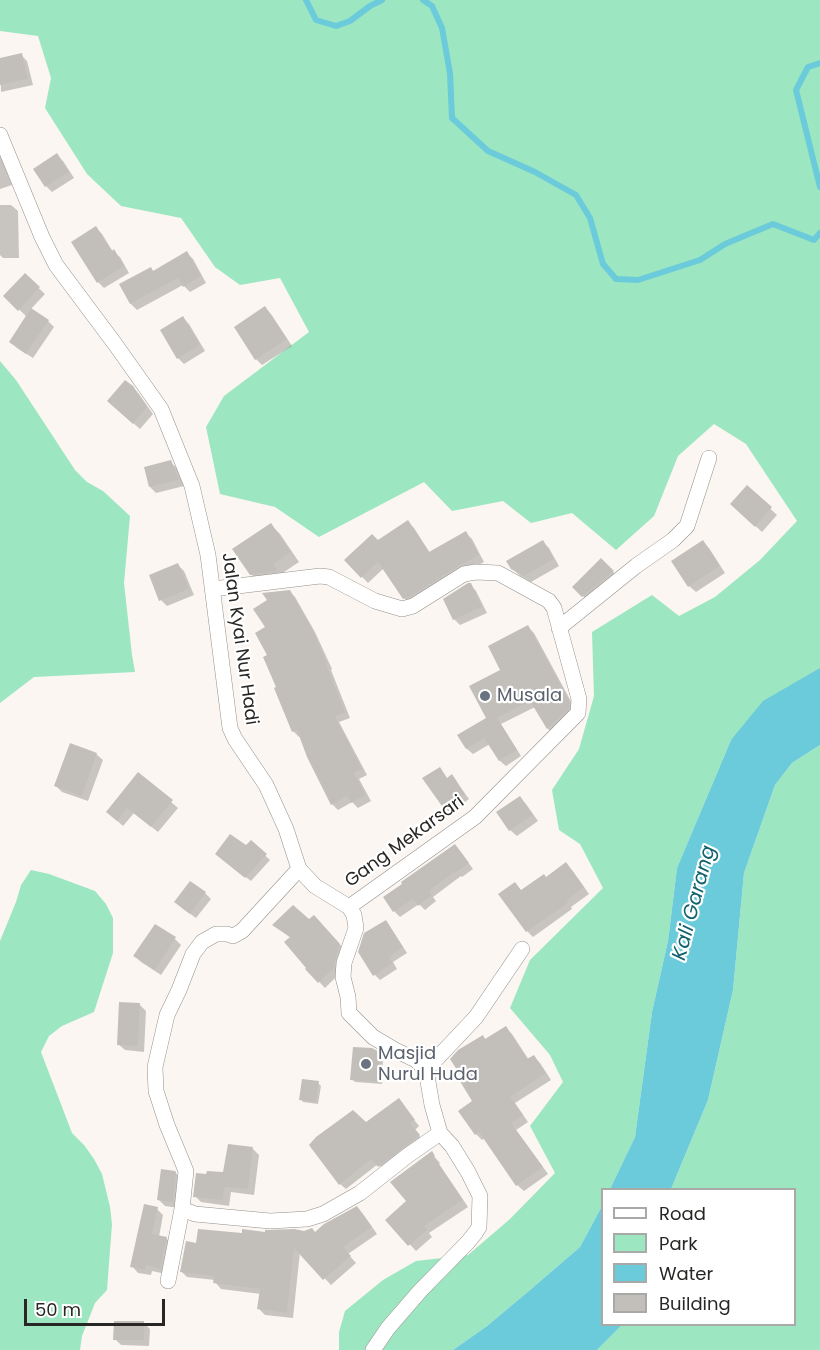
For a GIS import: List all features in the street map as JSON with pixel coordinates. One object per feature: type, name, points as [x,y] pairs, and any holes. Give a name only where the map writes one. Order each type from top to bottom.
[{"type":"street","name":"Jalan Kyai Nur Hadi","points":[[0,135],[56,265],[161,409],[192,486],[208,555],[230,728],[266,784],[286,829],[299,869],[315,886],[349,907]]},
{"type":"street","points":[[559,628],[636,566],[673,540],[687,526],[709,458]]},
{"type":"street","name":"Gang Mekarsari","points":[[213,590],[320,576],[329,577],[375,601],[402,609],[413,606],[464,574],[498,573],[549,601],[554,608],[579,699],[578,713],[575,718],[475,818],[349,907]]},
{"type":"street","points":[[168,1281],[182,1209],[186,1171],[156,1091],[155,1067],[167,1015],[192,954],[202,942],[216,934],[233,936],[242,931],[299,869]]},
{"type":"street","points":[[349,907],[354,915],[356,928],[344,963],[343,978],[349,1013],[373,1036],[416,1060],[426,1070],[440,1133],[452,1146],[480,1196],[479,1227],[468,1242],[400,1313],[373,1350]]},
{"type":"street","points":[[426,1070],[476,1017],[522,949]]},
{"type":"street","points":[[182,1209],[195,1214],[270,1221],[307,1219],[323,1214],[360,1193],[440,1133]]},
{"type":"green space","points":[[0,0],[820,0],[820,668],[731,740],[677,868],[668,941],[652,1012],[635,1137],[610,1188],[601,1188],[601,1208],[580,1247],[487,1326],[453,1350],[339,1350],[339,1332],[345,1311],[383,1280],[416,1261],[468,1255],[510,1219],[555,1173],[530,1126],[563,1082],[550,1055],[510,1008],[530,960],[603,888],[580,844],[559,830],[552,790],[579,749],[594,696],[592,632],[652,595],[679,616],[715,597],[760,560],[797,521],[746,444],[714,424],[678,456],[654,516],[616,550],[572,513],[531,523],[503,501],[452,511],[424,482],[319,537],[275,507],[220,494],[206,427],[224,396],[309,332],[280,278],[240,285],[215,267],[181,218],[121,206],[87,174],[45,108],[51,78],[38,36],[0,31]]},
{"type":"green space","points":[[0,361],[16,380],[75,470],[87,482],[103,491],[130,516],[124,583],[135,672],[34,677],[0,703]]},
{"type":"green space","points":[[820,745],[820,1350],[597,1350],[621,1326],[796,1326],[796,1188],[671,1188],[708,1100],[733,990],[744,873],[775,785],[792,763]]},
{"type":"green space","points":[[31,870],[49,874],[95,891],[106,904],[113,918],[113,953],[94,1012],[62,1026],[49,1036],[41,1052],[72,1133],[84,1145],[102,1174],[110,1207],[112,1224],[107,1290],[95,1303],[82,1336],[80,1350],[0,1350],[0,941],[21,885]]},
{"type":"water","name":"Kali Garang","points":[[820,668],[820,745],[792,763],[775,785],[744,873],[733,990],[708,1100],[671,1188],[610,1188],[635,1137],[652,1012],[668,941],[677,868],[731,740],[763,701]]},
{"type":"water","points":[[601,1208],[601,1326],[621,1326],[597,1350],[453,1350],[487,1326],[580,1247]]},
{"type":"building","points":[[22,53],[28,79],[0,85],[0,58]]},
{"type":"building","points":[[57,153],[69,172],[45,187],[33,169]]},
{"type":"building","points":[[96,226],[124,266],[97,283],[71,242]]},
{"type":"building","points":[[187,251],[201,276],[183,287],[178,278],[130,304],[119,284],[151,267],[153,271]]},
{"type":"building","points":[[25,273],[40,287],[18,311],[3,296]]},
{"type":"building","points":[[265,306],[287,339],[255,360],[234,327]]},
{"type":"building","points":[[31,308],[49,320],[26,354],[9,342]]},
{"type":"building","points":[[183,316],[200,345],[177,359],[160,330]]},
{"type":"building","points":[[125,380],[133,386],[147,407],[133,424],[107,401]]},
{"type":"building","points":[[171,460],[179,480],[149,487],[144,467]]},
{"type":"building","points":[[747,485],[772,507],[755,527],[730,504]]},
{"type":"building","points":[[408,520],[429,552],[466,531],[479,555],[403,599],[378,562],[361,578],[344,560],[372,534],[378,540]]},
{"type":"building","points":[[271,523],[291,552],[273,564],[278,571],[250,575],[232,549]]},
{"type":"building","points":[[543,540],[554,559],[524,576],[511,569],[506,561]]},
{"type":"building","points":[[703,540],[720,566],[688,587],[671,561]]},
{"type":"building","points":[[601,558],[614,571],[582,597],[572,587]]},
{"type":"building","points":[[178,563],[189,589],[159,601],[149,575]]},
{"type":"building","points":[[471,583],[482,607],[453,620],[443,599]]},
{"type":"building","points":[[290,590],[310,625],[327,663],[345,712],[335,716],[362,769],[354,773],[366,795],[351,803],[347,796],[331,805],[307,757],[297,730],[292,732],[263,657],[267,655],[255,633],[265,627],[253,609],[267,600],[262,593]]},
{"type":"building","points":[[528,625],[569,700],[569,709],[547,729],[530,701],[497,718],[517,750],[499,761],[484,738],[466,749],[457,735],[486,718],[469,686],[500,670],[488,646]]},
{"type":"building","points":[[70,743],[97,753],[82,796],[54,786]]},
{"type":"building","points":[[440,767],[447,778],[452,774],[465,794],[444,809],[422,778]]},
{"type":"building","points":[[138,772],[173,800],[151,827],[127,808],[117,821],[106,812]]},
{"type":"building","points":[[520,796],[533,815],[509,831],[496,812]]},
{"type":"building","points":[[230,834],[246,845],[251,840],[267,854],[245,878],[215,854]]},
{"type":"building","points":[[455,844],[469,863],[429,891],[432,895],[418,906],[413,899],[393,912],[383,897]]},
{"type":"building","points":[[566,862],[584,887],[566,901],[568,903],[526,932],[498,894],[515,882],[521,890],[544,874],[546,877]]},
{"type":"building","points":[[190,881],[206,892],[190,914],[174,902]]},
{"type":"building","points":[[293,905],[309,919],[314,915],[340,944],[334,968],[318,983],[284,942],[290,937],[272,925]]},
{"type":"building","points":[[386,920],[403,947],[389,957],[393,963],[373,976],[358,952],[364,933]]},
{"type":"building","points":[[155,924],[176,937],[155,970],[133,956]]},
{"type":"building","points":[[119,1002],[140,1003],[138,1046],[117,1045]]},
{"type":"building","points":[[506,1026],[527,1059],[534,1055],[546,1073],[510,1097],[523,1115],[511,1123],[543,1167],[516,1186],[479,1132],[475,1135],[458,1111],[472,1101],[458,1078],[461,1076],[450,1059],[458,1050],[483,1035],[485,1039]]},
{"type":"building","name":"Masjid Nurul Huda","points":[[353,1047],[372,1048],[381,1053],[379,1082],[350,1080]]},
{"type":"building","points":[[302,1079],[319,1081],[316,1102],[299,1100]]},
{"type":"building","points":[[399,1098],[415,1120],[410,1123],[420,1135],[378,1167],[371,1159],[339,1185],[309,1145],[316,1137],[353,1110],[366,1122]]},
{"type":"building","points":[[228,1144],[253,1147],[248,1189],[225,1187],[223,1200],[193,1197],[196,1173],[223,1172]]},
{"type":"building","points":[[432,1151],[463,1200],[424,1226],[427,1230],[408,1246],[385,1220],[406,1201],[390,1182]]},
{"type":"building","points":[[161,1169],[176,1172],[173,1202],[157,1200]]},
{"type":"building","points":[[144,1204],[158,1207],[152,1234],[167,1237],[160,1269],[146,1265],[145,1270],[130,1267]]},
{"type":"building","points":[[357,1206],[372,1227],[343,1247],[351,1256],[323,1280],[294,1248],[287,1313],[257,1309],[260,1289],[213,1283],[214,1276],[180,1272],[186,1241],[196,1243],[198,1229],[242,1233],[242,1229],[265,1232],[265,1230],[294,1229],[304,1231],[312,1228],[315,1232],[324,1224]]},
{"type":"building","points":[[114,1321],[144,1321],[144,1340],[113,1340]]},
{"type":"waterway","points":[[306,0],[316,20],[336,26],[350,21],[382,0]]},
{"type":"waterway","points":[[423,0],[432,6],[442,28],[450,73],[452,118],[488,151],[535,172],[576,195],[590,218],[603,264],[616,279],[638,280],[700,260],[725,244],[773,224],[814,240],[820,233]]},
{"type":"waterway","points":[[820,63],[808,67],[796,90],[820,187]]},
{"type":"place","name":"Musala","points":[[485,696]]},
{"type":"place","name":"Masjid Nurul Huda","points":[[366,1064]]}]
